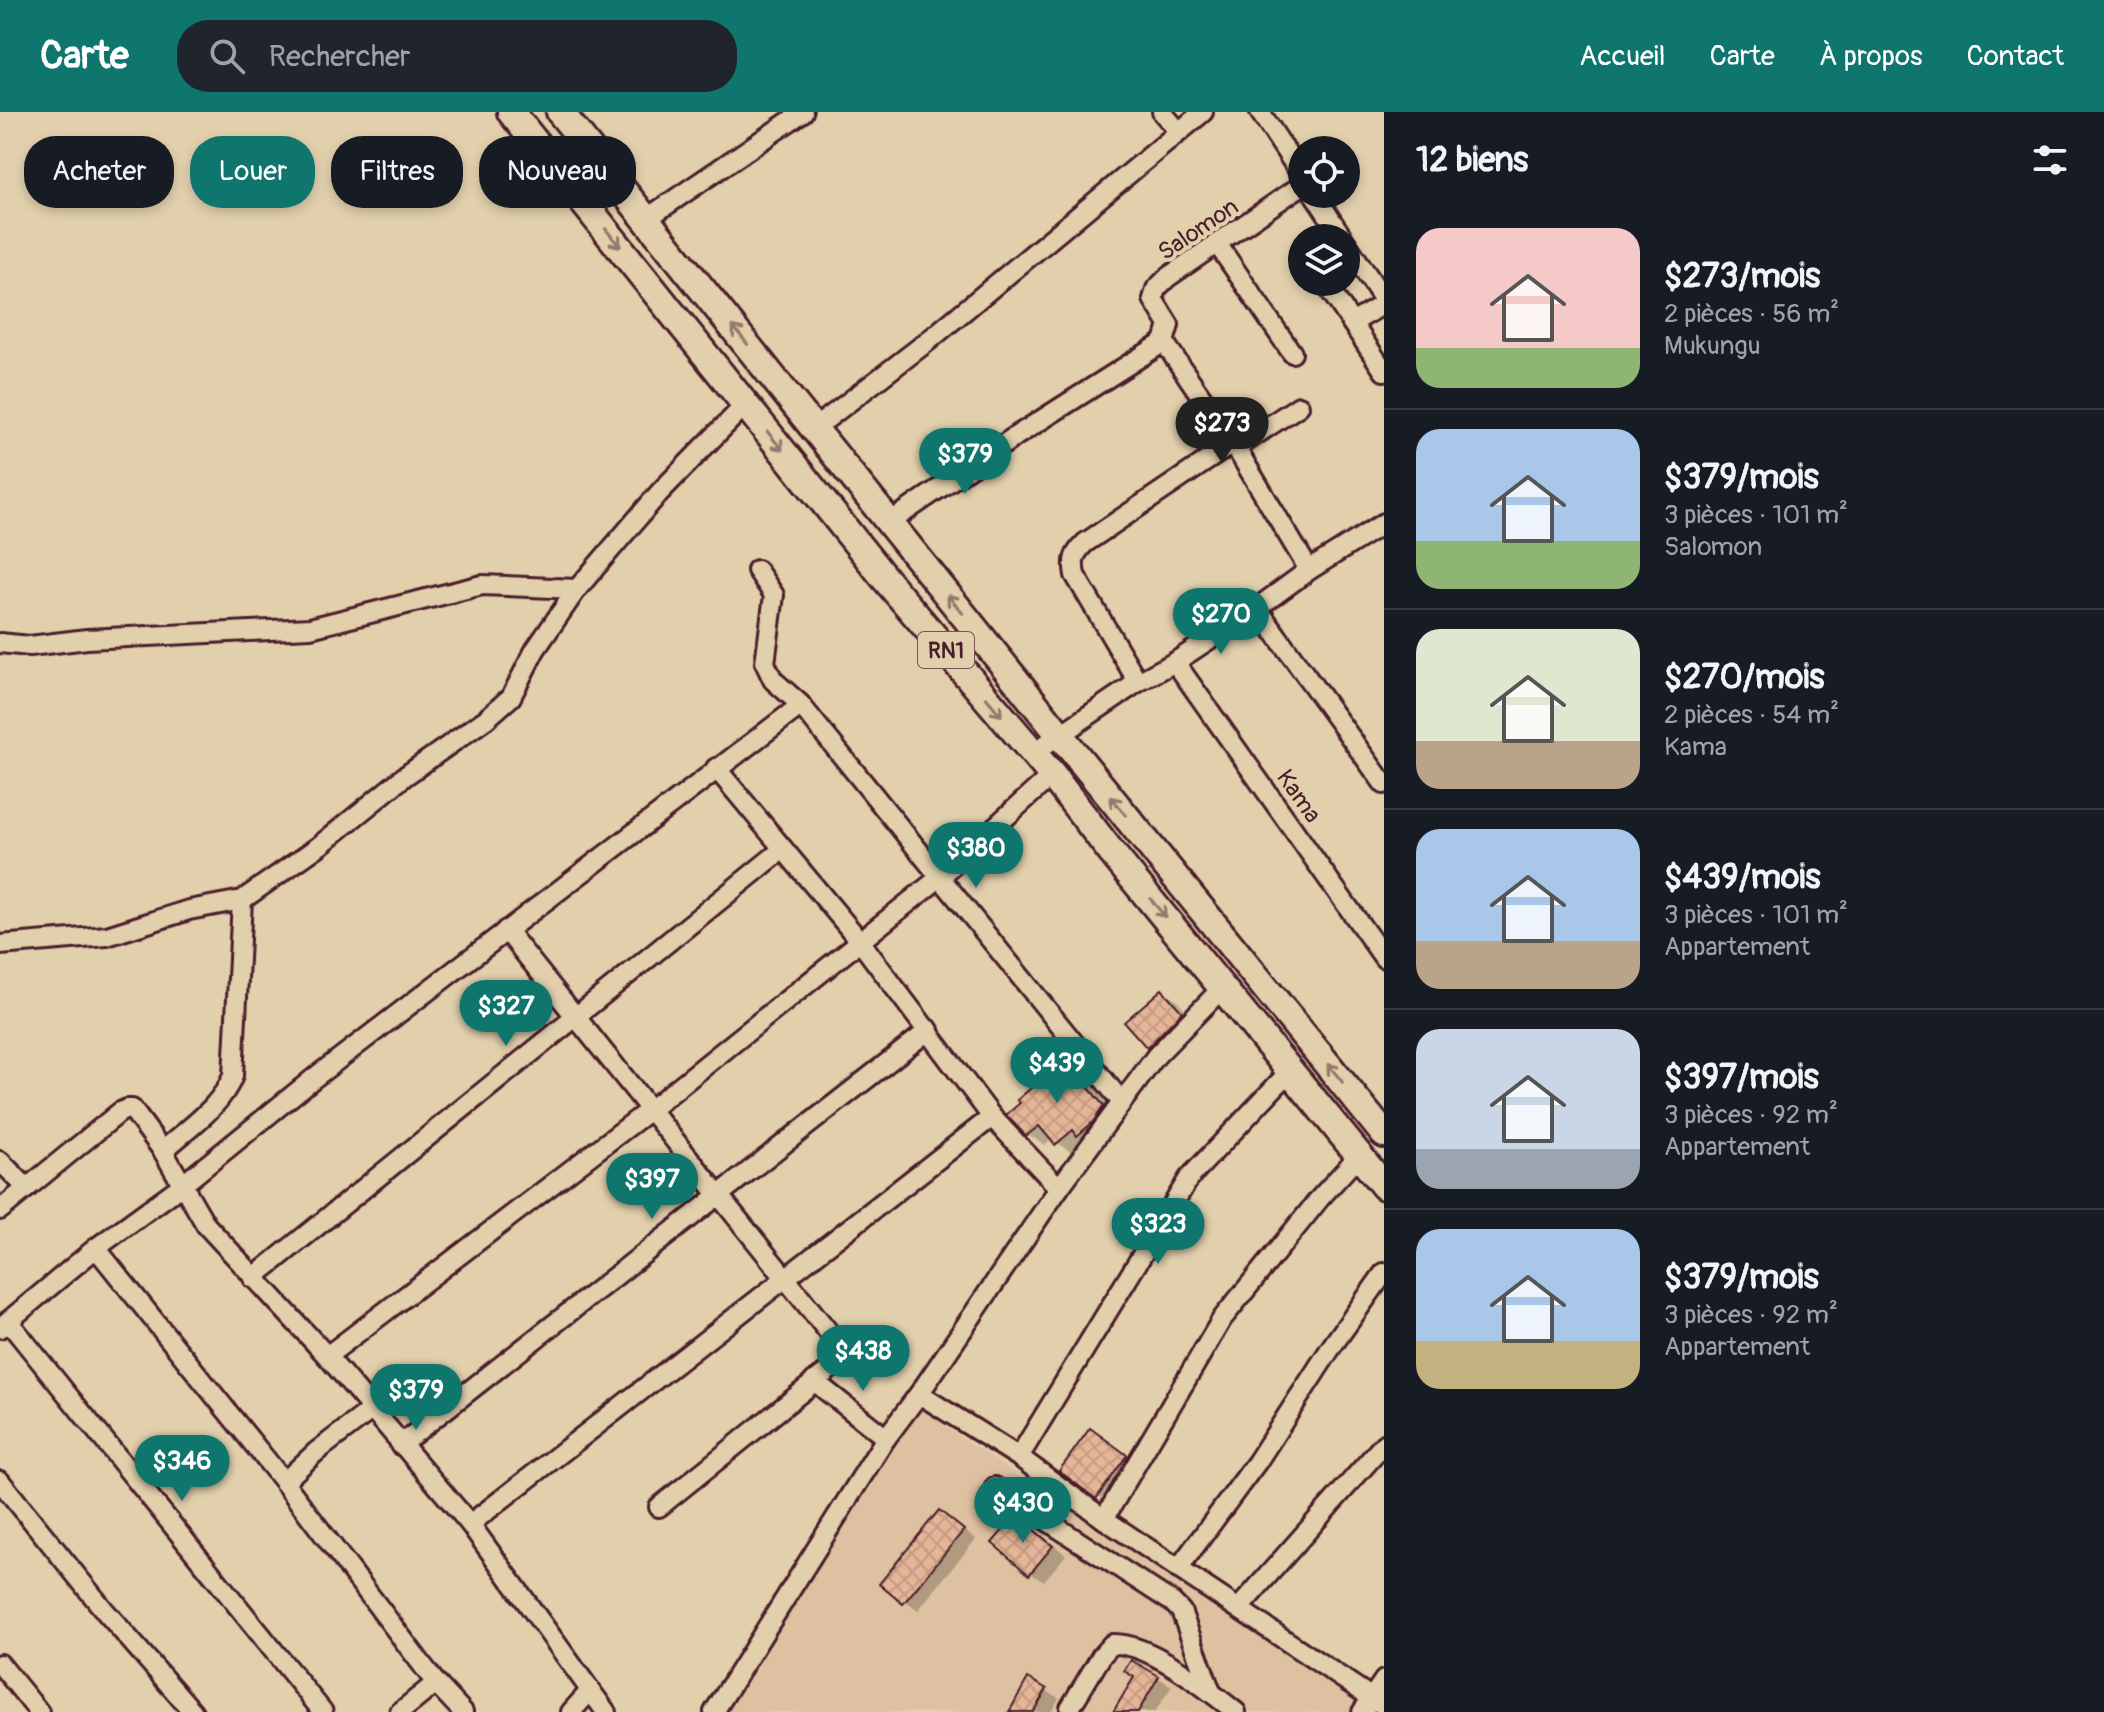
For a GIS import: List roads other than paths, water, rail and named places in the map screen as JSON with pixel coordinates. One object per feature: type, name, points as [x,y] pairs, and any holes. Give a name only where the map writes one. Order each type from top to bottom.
[{"type":"highway","name":"RN1","points":[[511,112],[886,580],[1052,775],[1384,1186]]},
{"type":"highway","name":"RN1","points":[[560,112],[1384,1134]]},
{"type":"street","points":[[646,219],[803,112]]},
{"type":"street","points":[[1162,112],[1179,132]]},
{"type":"street","points":[[815,428],[928,341],[1203,112]]},
{"type":"street","points":[[1260,112],[1288,155]]},
{"type":"street","name":"Salomon","points":[[1164,342],[1169,325],[1153,299],[1156,289],[1177,271],[1288,195]]},
{"type":"street","points":[[1218,245],[1292,353]]},
{"type":"street","points":[[1352,323],[1384,302],[1360,265]]},
{"type":"street","points":[[1334,296],[1384,371]]},
{"type":"street","points":[[890,522],[1016,436],[1164,342],[1234,445],[1309,570]]},
{"type":"street","points":[[0,945],[107,936],[189,910],[242,900],[319,846],[405,776],[486,719],[511,697],[535,650],[577,589],[660,492],[746,404]]},
{"type":"street","points":[[1138,682],[1075,575],[1073,560],[1077,551],[1234,445],[1299,406]]},
{"type":"street","points":[[1033,753],[1138,682],[1175,662],[1257,608],[1309,570],[1383,525]]},
{"type":"street","points":[[757,570],[774,595],[765,663],[773,680],[800,704],[1121,1101]]},
{"type":"street","points":[[0,643],[30,646],[87,639],[310,628],[482,585],[577,589]]},
{"type":"street","points":[[1257,608],[1384,784]]},
{"type":"street","name":"Kama","points":[[1175,662],[1384,958]]},
{"type":"street","points":[[323,1712],[4,1324],[314,1078],[800,704]]},
{"type":"street","points":[[716,768],[859,940],[992,1117],[1059,1188]]},
{"type":"street","points":[[327,1356],[651,1109],[939,878],[1052,775]]},
{"type":"street","points":[[253,1278],[783,849]]},
{"type":"street","points":[[163,1151],[226,1093],[233,1076],[242,900]]},
{"type":"street","points":[[506,930],[843,1350],[839,1362],[659,1507]]},
{"type":"street","points":[[714,1712],[886,1438],[1059,1188],[1156,1056],[1223,987]]},
{"type":"street","points":[[400,1445],[929,1030]]},
{"type":"street","points":[[1019,1457],[1189,1178],[1291,1070]]},
{"type":"street","points":[[0,1210],[127,1109],[136,1114],[163,1151],[206,1225],[327,1356],[470,1524],[606,1712]]},
{"type":"street","points":[[470,1524],[992,1117]]},
{"type":"street","points":[[1104,1519],[1222,1319],[1320,1198],[1360,1154]]},
{"type":"street","points":[[0,1161],[27,1188]]},
{"type":"street","points":[[96,1248],[284,1482],[436,1683],[463,1712]]},
{"type":"street","points":[[1178,1569],[1257,1462],[1332,1346],[1384,1273]]},
{"type":"street","points":[[814,1381],[886,1438]]},
{"type":"street","points":[[919,1394],[1019,1457],[1104,1519],[1239,1608],[1372,1705],[1384,1680]]},
{"type":"street","points":[[284,1482],[316,1452],[371,1410]]},
{"type":"street","points":[[1239,1608],[1384,1444]]},
{"type":"street","points":[[0,1481],[105,1611],[193,1712]]},
{"type":"street","points":[[995,1487],[1172,1602],[1181,1611],[1211,1692]]},
{"type":"street","points":[[1070,1708],[1102,1655],[1112,1644],[1124,1643],[1211,1692],[1236,1712]]},
{"type":"street","points":[[0,1664],[39,1712]]},
{"type":"street","points":[[400,1712],[436,1683]]},
{"type":"street","points":[[571,1712],[589,1692]]}]
